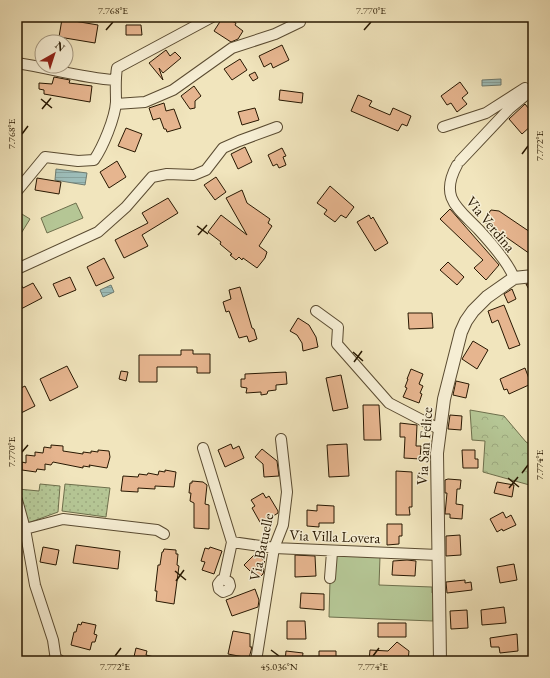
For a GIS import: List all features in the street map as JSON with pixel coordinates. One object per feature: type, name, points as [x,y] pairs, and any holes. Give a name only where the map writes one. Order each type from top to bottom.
[{"type":"street","points":[[17,192],[46,156],[78,161],[94,160],[103,148],[116,104],[115,80],[117,68],[212,17]]},
{"type":"street","points":[[116,104],[145,102],[174,90],[232,48],[275,34],[300,22]]},
{"type":"street","points":[[17,62],[98,79],[115,80]]},
{"type":"street","points":[[443,127],[486,113],[533,83]]},
{"type":"street","name":"Via Verdina","points":[[514,278],[508,267],[487,240],[454,204],[450,194],[450,184],[459,163],[509,109],[533,89]]},
{"type":"street","points":[[17,269],[98,232],[126,207],[152,177],[167,174],[194,175],[206,170],[223,148],[278,127]]},
{"type":"street","points":[[514,278],[533,276]]},
{"type":"street","name":"Via San Felice","points":[[440,661],[437,461],[439,429],[445,392],[461,332],[466,321],[473,311],[487,298],[514,278]]},
{"type":"street","points":[[316,311],[338,327],[337,344],[389,403],[439,429]]},
{"type":"street","name":"Via Batuelle","points":[[256,661],[274,548],[283,525],[287,492],[281,439]]},
{"type":"street","points":[[203,448],[232,542],[224,579]]},
{"type":"street","points":[[17,500],[25,529],[35,586],[53,640],[56,661]]},
{"type":"street","points":[[25,529],[62,519],[157,530],[164,534]]},
{"type":"street","name":"Via Villa Lovera","points":[[232,542],[274,548],[332,552],[438,555]]},
{"type":"street","points":[[330,578],[332,552]]},
{"type":"green space","points":[[76,203],[83,218],[47,233],[41,218]]},
{"type":"green space","points":[[17,211],[30,219],[17,240]]},
{"type":"green space","points":[[470,410],[504,416],[526,442],[533,446],[533,486],[483,472],[485,441],[472,440]]},
{"type":"green space","points":[[40,484],[60,486],[58,512],[28,523],[18,489],[39,491]]},
{"type":"green space","points":[[65,484],[110,488],[106,517],[62,511]]},
{"type":"green space","points":[[336,556],[380,557],[379,585],[432,587],[432,593],[434,594],[433,621],[329,617],[330,580],[335,580]]},
{"type":"water","points":[[501,79],[501,85],[482,86],[482,80]]},
{"type":"water","points":[[56,169],[87,173],[85,185],[55,180]]},
{"type":"water","points":[[111,285],[114,292],[103,297],[100,290]]},
{"type":"building","points":[[223,17],[234,17],[232,21],[236,23],[235,25],[243,31],[238,39],[231,42],[214,31]]},
{"type":"building","points":[[62,19],[98,25],[95,43],[74,40],[74,34],[60,34]]},
{"type":"building","points":[[126,25],[141,25],[142,35],[126,35]]},
{"type":"building","points":[[282,45],[289,60],[273,68],[271,63],[264,67],[259,56]]},
{"type":"building","points":[[166,50],[170,56],[175,52],[181,58],[163,73],[159,68],[163,80],[149,63]]},
{"type":"building","points":[[240,59],[247,70],[232,80],[224,69]]},
{"type":"building","points":[[255,72],[258,78],[253,81],[249,75]]},
{"type":"building","points":[[54,77],[70,80],[69,83],[92,86],[90,102],[44,94],[44,90],[39,89],[39,83],[52,84]]},
{"type":"building","points":[[460,82],[468,93],[462,98],[467,104],[457,112],[451,103],[447,105],[441,96]]},
{"type":"building","points":[[194,86],[201,96],[195,101],[195,108],[190,109],[181,96]]},
{"type":"building","points":[[280,90],[303,93],[302,103],[279,100]]},
{"type":"building","points":[[358,95],[372,101],[369,106],[390,115],[393,108],[411,116],[407,126],[402,124],[398,131],[351,111]]},
{"type":"building","points":[[164,103],[166,111],[174,109],[181,128],[167,132],[166,129],[164,129],[160,118],[153,120],[149,108]]},
{"type":"building","points":[[525,104],[533,114],[533,124],[522,134],[509,119]]},
{"type":"building","points":[[255,108],[259,120],[242,125],[238,112]]},
{"type":"building","points":[[126,128],[142,134],[135,152],[118,146]]},
{"type":"building","points":[[245,147],[252,162],[238,169],[231,154]]},
{"type":"building","points":[[282,148],[286,156],[283,157],[286,165],[279,168],[277,164],[273,166],[268,155]]},
{"type":"building","points":[[117,161],[126,177],[109,188],[100,172]]},
{"type":"building","points":[[216,177],[226,192],[215,200],[204,185]]},
{"type":"building","points":[[37,178],[61,182],[59,194],[35,190]]},
{"type":"building","points":[[330,186],[354,207],[346,218],[341,215],[335,222],[324,214],[327,210],[317,203]]},
{"type":"building","points":[[242,190],[247,203],[270,219],[268,223],[272,226],[259,246],[267,252],[265,258],[257,268],[243,258],[242,260],[239,257],[236,260],[230,255],[232,254],[220,244],[221,242],[208,232],[221,215],[247,235],[226,198]]},
{"type":"building","points":[[168,198],[178,213],[142,235],[148,246],[124,258],[115,240],[148,223],[142,213]]},
{"type":"building","points":[[450,209],[499,265],[486,280],[474,268],[483,260],[440,219]]},
{"type":"building","points":[[491,210],[499,211],[533,234],[533,256],[483,221]]},
{"type":"building","points":[[369,215],[371,219],[373,217],[388,243],[375,251],[357,222]]},
{"type":"building","points":[[104,258],[114,278],[96,286],[87,267]]},
{"type":"building","points":[[448,262],[464,277],[457,285],[440,270]]},
{"type":"building","points":[[17,277],[23,288],[33,283],[42,298],[19,310],[17,306]]},
{"type":"building","points":[[70,277],[76,290],[59,297],[53,284]]},
{"type":"building","points":[[526,284],[533,284],[533,297]]},
{"type":"building","points":[[240,287],[252,328],[254,329],[257,339],[249,342],[247,336],[239,338],[229,311],[226,312],[223,302],[231,299],[229,290]]},
{"type":"building","points":[[512,289],[516,299],[508,303],[504,294]]},
{"type":"building","points":[[504,305],[520,345],[509,349],[498,320],[492,323],[488,311]]},
{"type":"building","points":[[408,313],[432,313],[433,328],[409,329]]},
{"type":"building","points":[[298,318],[309,325],[316,337],[318,347],[303,351],[302,343],[297,335],[290,331]]},
{"type":"building","points":[[473,341],[488,350],[477,369],[462,359]]},
{"type":"building","points":[[181,350],[193,350],[193,354],[210,354],[210,373],[197,373],[197,367],[157,367],[157,382],[139,382],[139,355],[181,355]]},
{"type":"building","points":[[67,366],[78,387],[50,401],[40,379]]},
{"type":"building","points":[[525,368],[531,384],[509,394],[507,389],[504,390],[500,379]]},
{"type":"building","points":[[411,369],[423,374],[419,384],[423,386],[420,393],[422,394],[419,403],[403,397],[407,388],[405,387]]},
{"type":"building","points":[[121,371],[128,372],[126,381],[119,379]]},
{"type":"building","points":[[286,372],[287,384],[276,385],[276,390],[268,391],[267,394],[261,395],[261,392],[246,393],[247,388],[241,387],[241,379],[245,379],[245,374]]},
{"type":"building","points":[[341,375],[348,408],[333,411],[326,378]]},
{"type":"building","points":[[456,381],[469,384],[466,398],[453,395]]},
{"type":"building","points":[[25,386],[35,406],[17,415],[17,401],[19,400],[17,390]]},
{"type":"building","points":[[363,405],[379,405],[381,440],[364,440]]},
{"type":"building","points":[[450,415],[462,416],[461,430],[448,429]]},
{"type":"building","points":[[400,423],[417,425],[416,446],[421,446],[420,459],[404,458],[405,437],[400,437]]},
{"type":"building","points":[[231,444],[233,449],[239,446],[244,458],[225,467],[218,450]]},
{"type":"building","points":[[347,444],[349,476],[329,477],[327,445]]},
{"type":"building","points":[[51,445],[63,446],[63,451],[83,454],[83,452],[98,452],[98,450],[109,451],[110,457],[107,468],[89,465],[90,467],[83,466],[83,468],[53,462],[51,465],[45,464],[45,470],[37,469],[36,472],[22,470],[22,462],[26,463],[26,455],[35,456],[35,452],[43,453],[44,447],[51,448]]},
{"type":"building","points":[[262,449],[277,461],[279,476],[264,477],[263,464],[255,457]]},
{"type":"building","points":[[462,450],[475,450],[475,459],[478,459],[478,468],[463,468]]},
{"type":"building","points":[[165,470],[176,472],[174,487],[155,486],[155,489],[138,488],[138,492],[121,491],[123,476],[138,477],[139,474],[147,475],[148,473],[158,475],[159,471],[165,472]]},
{"type":"building","points":[[396,471],[412,472],[412,507],[409,507],[410,515],[396,515]]},
{"type":"building","points":[[445,480],[461,480],[460,489],[457,489],[456,504],[463,505],[462,519],[450,518],[450,514],[445,514],[447,493],[445,493]]},
{"type":"building","points":[[192,481],[203,482],[207,485],[205,504],[209,505],[209,529],[194,528],[194,503],[190,501],[191,493],[189,493],[190,483],[192,483]]},
{"type":"building","points":[[497,482],[514,485],[512,497],[494,493]]},
{"type":"building","points":[[263,493],[266,498],[269,496],[278,513],[261,524],[252,508],[255,506],[251,500]]},
{"type":"building","points":[[317,505],[334,506],[334,523],[319,523],[319,527],[307,526],[307,510],[317,511]]},
{"type":"building","points":[[503,512],[506,518],[511,515],[516,525],[497,532],[490,519]]},
{"type":"building","points":[[387,524],[402,524],[402,536],[399,536],[399,544],[387,545]]},
{"type":"building","points":[[460,535],[461,555],[446,556],[446,536]]},
{"type":"building","points":[[76,545],[120,551],[118,569],[73,563]]},
{"type":"building","points":[[43,547],[59,550],[56,565],[40,562]]},
{"type":"building","points":[[210,547],[222,551],[214,574],[202,570],[205,562],[201,561],[205,548],[209,549]]},
{"type":"building","points":[[164,549],[176,550],[176,554],[178,554],[177,565],[179,566],[174,604],[156,601],[157,591],[155,591],[158,565],[160,565],[162,552]]},
{"type":"building","points":[[256,553],[265,562],[261,566],[264,569],[263,574],[258,579],[244,565]]},
{"type":"building","points":[[295,555],[315,556],[316,576],[295,577]]},
{"type":"building","points":[[393,561],[416,561],[415,576],[392,575]]},
{"type":"building","points":[[514,564],[517,580],[500,583],[497,567]]},
{"type":"building","points":[[465,580],[465,583],[471,582],[472,590],[447,593],[446,582]]},
{"type":"building","points":[[255,589],[259,600],[258,607],[232,616],[226,600]]},
{"type":"building","points":[[301,593],[324,594],[324,610],[300,608]]},
{"type":"building","points":[[504,607],[506,623],[482,625],[481,610]]},
{"type":"building","points":[[467,610],[468,628],[451,629],[450,611]]},
{"type":"building","points":[[287,621],[305,621],[306,639],[287,639]]},
{"type":"building","points":[[82,622],[96,625],[94,634],[97,635],[95,642],[92,642],[90,650],[71,645],[74,632],[76,632],[78,624],[81,625]]},
{"type":"building","points":[[378,623],[406,623],[406,637],[378,637]]},
{"type":"building","points":[[233,631],[250,634],[250,647],[252,647],[249,658],[228,654]]},
{"type":"building","points":[[517,634],[518,651],[500,653],[499,647],[491,647],[490,638]]},
{"type":"building","points":[[397,642],[409,651],[408,661],[369,661],[370,650],[388,651]]},
{"type":"building","points":[[136,648],[147,651],[146,655],[162,659],[161,661],[133,661]]},
{"type":"building","points":[[286,651],[303,653],[302,661],[285,661]]},
{"type":"building","points":[[319,651],[336,651],[336,661],[319,661]]}]
